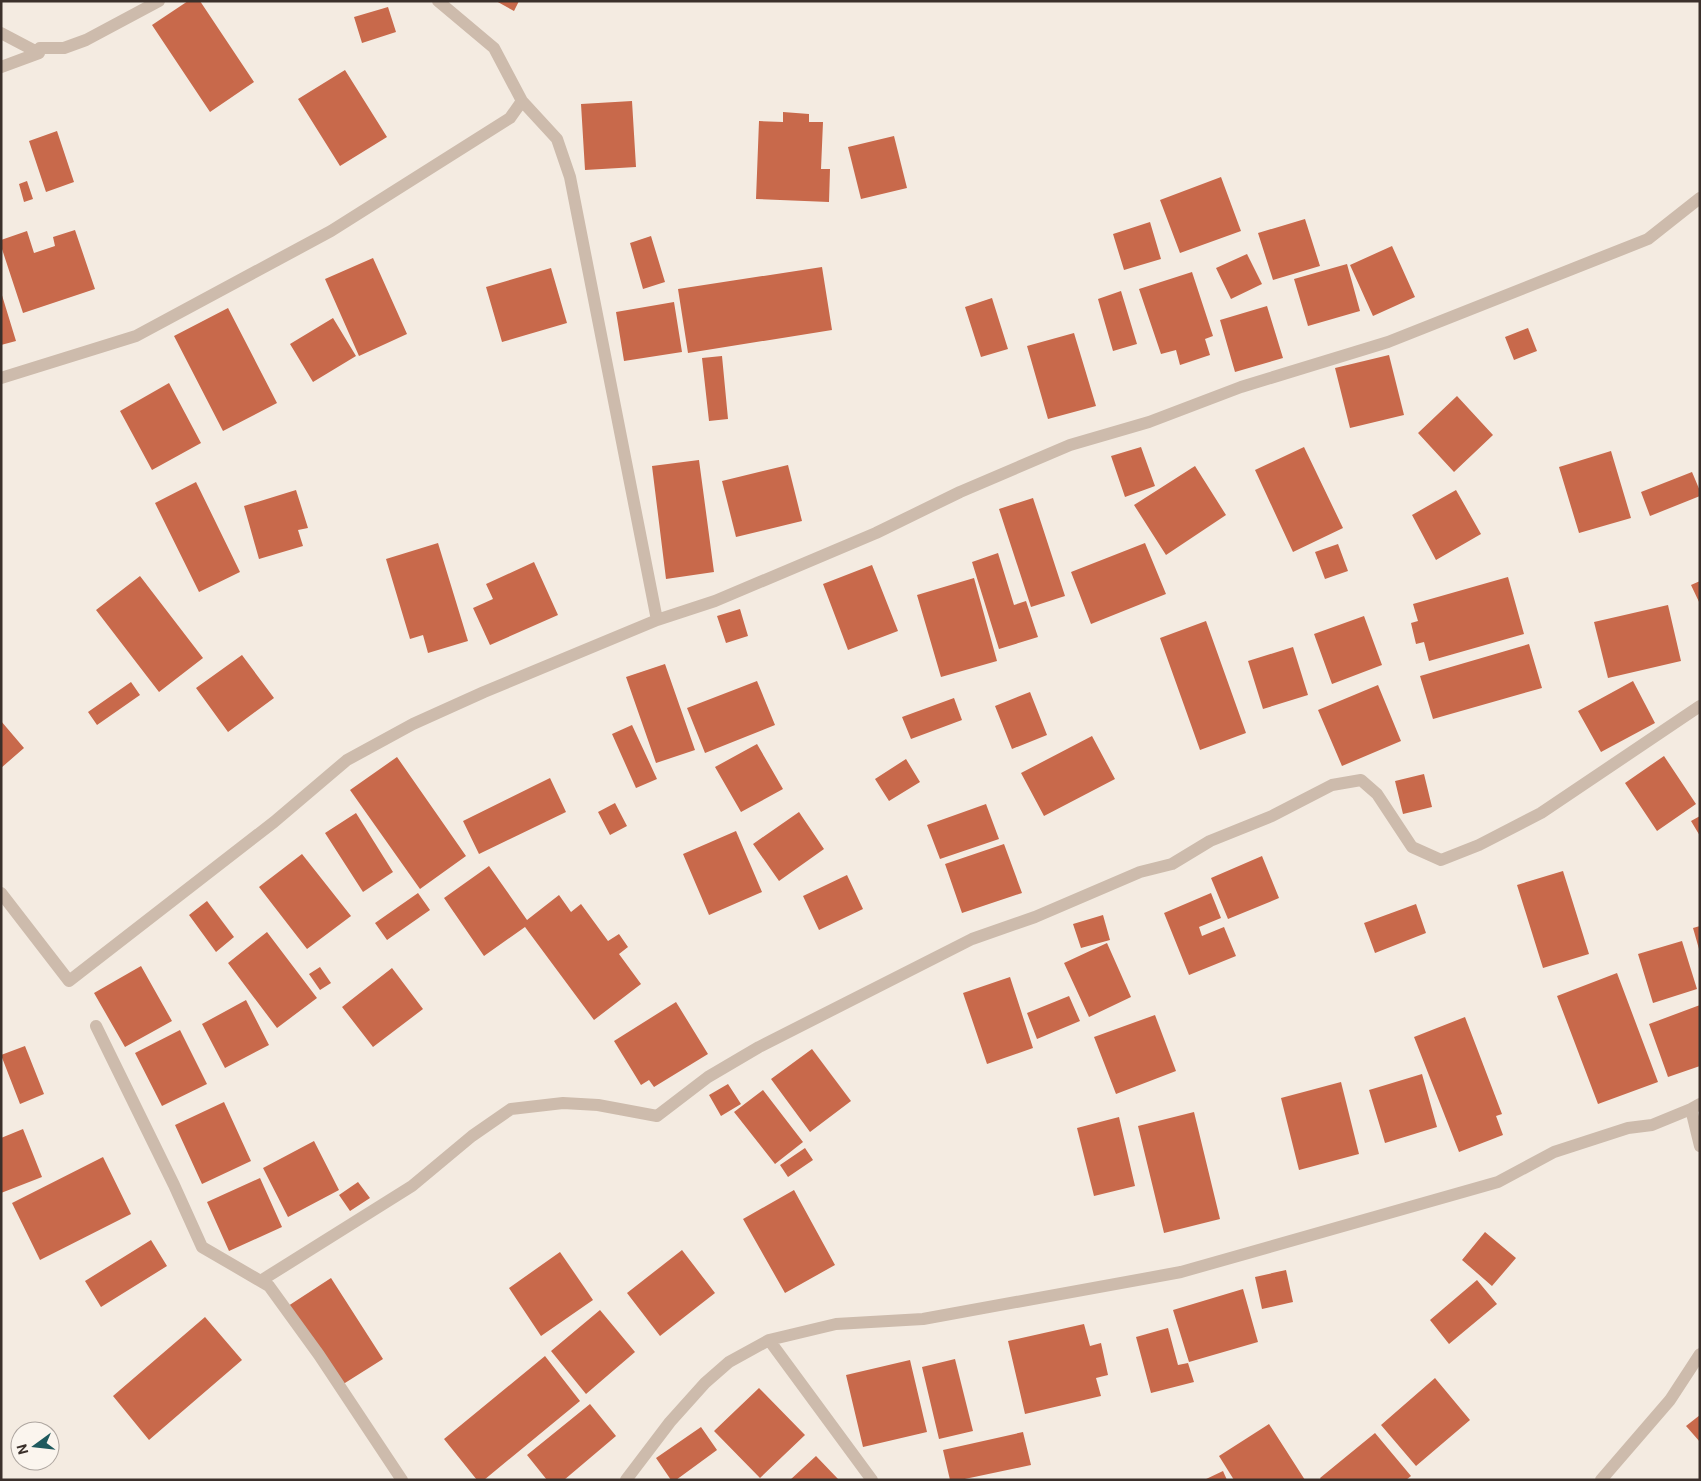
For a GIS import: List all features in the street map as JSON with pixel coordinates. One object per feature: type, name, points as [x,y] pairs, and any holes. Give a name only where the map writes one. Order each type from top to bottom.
[{"type":"street","points":[[1,67],[39,53],[40,48],[64,48],[86,40],[159,1]]},
{"type":"street","points":[[438,1],[494,48],[522,101],[557,139],[570,177],[657,620]]},
{"type":"street","points":[[1,33],[39,53]]},
{"type":"street","points":[[1,378],[136,336],[330,231],[510,118],[522,101]]},
{"type":"street","points":[[1,893],[69,981],[274,822],[348,760],[413,724],[493,688],[657,620],[715,601],[876,533],[960,492],[1070,445],[1149,422],[1242,387],[1388,342],[1648,239],[1700,198]]},
{"type":"street","points":[[402,1480],[319,1354],[269,1286],[262,1280],[412,1186],[472,1136],[511,1109],[563,1102],[657,1116],[708,1077],[759,1047],[972,939],[1035,917],[1140,872],[1172,864],[1210,841],[1272,816],[1332,785],[1361,780],[1377,794],[1412,847],[1440,860],[1479,846],[1541,812],[1700,706]]},
{"type":"street","points":[[96,1026],[174,1185],[202,1247],[269,1286]]},
{"type":"street","points":[[626,1480],[670,1422],[705,1384],[729,1362],[768,1340],[836,1324],[923,1319],[1181,1272],[1498,1182],[1554,1152],[1628,1128],[1652,1125],[1695,1106],[1700,1146]]},
{"type":"street","points":[[768,1340],[872,1480]]},
{"type":"street","points":[[1602,1480],[1670,1400],[1700,1354]]},
{"type":"building","points":[[188,1],[200,1],[254,82],[210,112],[152,25]]},
{"type":"building","points":[[496,1],[519,1],[514,11]]},
{"type":"building","points":[[388,7],[396,32],[362,43],[354,17]]},
{"type":"building","points":[[345,70],[387,137],[340,166],[298,99]]},
{"type":"building","points":[[632,101],[636,167],[585,170],[581,104]]},
{"type":"building","points":[[783,112],[809,114],[809,122],[823,122],[821,169],[830,169],[829,202],[756,199],[759,121],[783,122]]},
{"type":"building","points":[[57,131],[74,182],[46,192],[29,141]]},
{"type":"building","points":[[894,136],[907,188],[861,199],[848,147]]},
{"type":"building","points":[[1221,177],[1241,231],[1180,253],[1160,200]]},
{"type":"building","points":[[27,181],[33,199],[24,202],[19,184]]},
{"type":"building","points":[[1305,219],[1320,266],[1273,280],[1258,233]]},
{"type":"building","points":[[1150,222],[1161,259],[1124,270],[1113,234]]},
{"type":"building","points":[[75,230],[95,289],[23,313],[1,246],[1,240],[27,231],[34,253],[55,246],[53,237]]},
{"type":"building","points":[[651,236],[665,282],[643,289],[630,243]]},
{"type":"building","points":[[1392,246],[1415,297],[1373,316],[1350,265]]},
{"type":"building","points":[[1247,254],[1262,284],[1231,299],[1216,268]]},
{"type":"building","points":[[373,258],[407,334],[359,356],[325,279]]},
{"type":"building","points":[[1347,264],[1360,311],[1308,326],[1294,279]]},
{"type":"building","points":[[822,267],[832,330],[688,353],[678,289]]},
{"type":"building","points":[[551,268],[567,323],[502,342],[486,287]]},
{"type":"building","points":[[1192,272],[1213,336],[1205,339],[1210,355],[1180,365],[1176,350],[1161,354],[1139,289]]},
{"type":"building","points":[[1121,291],[1137,344],[1113,351],[1098,299]]},
{"type":"building","points":[[1,292],[16,341],[1,345]]},
{"type":"building","points":[[992,298],[1008,349],[981,357],[965,307]]},
{"type":"building","points":[[674,302],[682,352],[624,361],[616,312]]},
{"type":"building","points":[[1267,306],[1283,358],[1235,372],[1220,320]]},
{"type":"building","points":[[228,308],[277,403],[223,431],[174,336]]},
{"type":"building","points":[[333,318],[356,356],[313,382],[290,344]]},
{"type":"building","points":[[1528,328],[1537,351],[1514,360],[1505,337]]},
{"type":"building","points":[[1074,333],[1096,406],[1048,419],[1027,346]]},
{"type":"building","points":[[1389,355],[1404,415],[1350,428],[1335,368]]},
{"type":"building","points":[[722,356],[728,419],[709,421],[702,358]]},
{"type":"building","points":[[169,383],[201,443],[152,470],[120,411]]},
{"type":"building","points":[[1457,396],[1493,435],[1454,472],[1418,433]]},
{"type":"building","points":[[1141,447],[1155,486],[1125,497],[1111,456]]},
{"type":"building","points":[[1304,447],[1343,528],[1293,552],[1255,470]]},
{"type":"building","points":[[1611,451],[1631,518],[1579,533],[1559,467]]},
{"type":"building","points":[[699,460],[714,572],[666,579],[652,466]]},
{"type":"building","points":[[788,465],[802,521],[736,537],[722,481]]},
{"type":"building","points":[[1195,466],[1226,515],[1166,555],[1134,505]]},
{"type":"building","points":[[1692,472],[1700,491],[1700,496],[1650,516],[1641,492]]},
{"type":"building","points":[[196,482],[240,572],[199,592],[155,503]]},
{"type":"building","points":[[296,490],[308,528],[298,530],[303,546],[259,559],[244,506]]},
{"type":"building","points":[[1456,490],[1481,534],[1436,560],[1412,515]]},
{"type":"building","points":[[1033,498],[1065,596],[1031,607],[999,509]]},
{"type":"building","points":[[438,543],[468,641],[428,653],[423,635],[410,639],[386,559]]},
{"type":"building","points":[[1145,543],[1166,594],[1091,624],[1071,572]]},
{"type":"building","points":[[1338,544],[1348,571],[1325,579],[1315,552]]},
{"type":"building","points":[[998,553],[1014,605],[1026,601],[1038,637],[999,649],[972,562]]},
{"type":"building","points":[[534,562],[558,615],[490,645],[473,608],[493,599],[486,584]]},
{"type":"building","points":[[872,565],[898,631],[848,650],[823,584]]},
{"type":"building","points":[[140,576],[203,658],[159,692],[96,610]]},
{"type":"building","points":[[1508,577],[1524,634],[1429,661],[1424,642],[1416,644],[1411,623],[1418,621],[1413,604]]},
{"type":"building","points":[[974,578],[997,661],[941,677],[917,595]]},
{"type":"building","points":[[1700,581],[1700,604],[1691,585]]},
{"type":"building","points":[[1668,605],[1681,661],[1608,678],[1594,622]]},
{"type":"building","points":[[740,609],[748,636],[726,643],[717,616]]},
{"type":"building","points":[[1364,616],[1382,665],[1332,684],[1314,634]]},
{"type":"building","points":[[1206,621],[1246,733],[1200,750],[1160,638]]},
{"type":"building","points":[[1529,644],[1542,688],[1433,719],[1420,676]]},
{"type":"building","points":[[1293,647],[1308,695],[1263,709],[1248,661]]},
{"type":"building","points":[[242,655],[274,698],[228,732],[196,688]]},
{"type":"building","points":[[665,664],[695,750],[656,763],[626,677]]},
{"type":"building","points":[[757,681],[775,725],[705,753],[687,708]]},
{"type":"building","points":[[1633,681],[1655,723],[1601,752],[1578,711]]},
{"type":"building","points":[[131,682],[140,695],[97,725],[88,712]]},
{"type":"building","points":[[1378,685],[1401,741],[1342,766],[1318,710]]},
{"type":"building","points":[[1030,692],[1047,735],[1012,749],[995,706]]},
{"type":"building","points":[[954,698],[962,720],[911,739],[902,717]]},
{"type":"building","points":[[1,721],[24,748],[1,768]]},
{"type":"building","points":[[632,725],[657,779],[636,788],[612,734]]},
{"type":"building","points":[[1092,736],[1115,779],[1044,816],[1021,773]]},
{"type":"building","points":[[757,744],[783,789],[741,812],[715,767]]},
{"type":"building","points":[[1664,756],[1696,804],[1657,831],[1625,783]]},
{"type":"building","points":[[397,757],[466,856],[420,889],[350,790]]},
{"type":"building","points":[[906,759],[920,782],[889,801],[875,779]]},
{"type":"building","points":[[1424,774],[1432,807],[1403,814],[1395,781]]},
{"type":"building","points":[[550,778],[566,812],[479,854],[463,821]]},
{"type":"building","points":[[615,803],[627,826],[610,835],[598,812]]},
{"type":"building","points":[[986,804],[999,839],[940,859],[927,825]]},
{"type":"building","points":[[799,812],[824,849],[779,881],[753,844]]},
{"type":"building","points":[[356,813],[393,872],[363,892],[325,833]]},
{"type":"building","points":[[1700,816],[1700,836],[1691,821]]},
{"type":"building","points":[[736,831],[762,892],[709,915],[683,854]]},
{"type":"building","points":[[1004,844],[1022,893],[962,913],[945,864]]},
{"type":"building","points":[[302,854],[351,916],[307,949],[259,887]]},
{"type":"building","points":[[1262,856],[1279,898],[1228,919],[1211,878]]},
{"type":"building","points":[[489,866],[527,920],[559,895],[571,912],[581,904],[608,941],[619,934],[628,947],[619,954],[641,984],[594,1020],[525,927],[484,956],[444,898]]},
{"type":"building","points":[[1563,871],[1589,954],[1543,968],[1517,885]]},
{"type":"building","points":[[847,875],[863,909],[819,930],[803,896]]},
{"type":"building","points":[[418,893],[430,910],[387,940],[375,923]]},
{"type":"building","points":[[1211,893],[1221,918],[1199,927],[1202,936],[1224,927],[1236,956],[1189,975],[1164,913]]},
{"type":"building","points":[[207,901],[234,937],[216,952],[189,915]]},
{"type":"building","points":[[1416,904],[1426,933],[1375,953],[1364,923]]},
{"type":"building","points":[[1103,915],[1110,940],[1081,948],[1073,924]]},
{"type":"building","points":[[1700,926],[1700,948],[1699,949],[1693,928]]},
{"type":"building","points":[[267,932],[317,998],[277,1028],[228,963]]},
{"type":"building","points":[[1682,941],[1697,989],[1653,1003],[1638,954]]},
{"type":"building","points":[[1107,943],[1131,997],[1089,1017],[1064,963]]},
{"type":"building","points":[[141,966],[172,1021],[125,1047],[94,993]]},
{"type":"building","points":[[320,967],[331,983],[320,990],[309,974]]},
{"type":"building","points":[[392,968],[423,1009],[373,1047],[342,1007]]},
{"type":"building","points":[[1617,973],[1658,1082],[1598,1104],[1557,996]]},
{"type":"building","points":[[1010,977],[1033,1048],[987,1064],[963,993]]},
{"type":"building","points":[[1069,996],[1080,1021],[1037,1039],[1027,1013]]},
{"type":"building","points":[[246,1000],[269,1045],[225,1068],[202,1024]]},
{"type":"building","points":[[676,1002],[708,1054],[654,1087],[649,1080],[641,1085],[614,1041]]},
{"type":"building","points":[[1700,1005],[1700,1066],[1668,1077],[1649,1024]]},
{"type":"building","points":[[1155,1015],[1176,1071],[1116,1094],[1094,1037]]},
{"type":"building","points":[[1465,1017],[1502,1114],[1496,1116],[1503,1135],[1459,1152],[1414,1037]]},
{"type":"building","points":[[180,1030],[207,1084],[162,1106],[135,1053]]},
{"type":"building","points":[[25,1046],[44,1094],[20,1104],[1,1055]]},
{"type":"building","points":[[812,1049],[851,1101],[810,1132],[771,1079]]},
{"type":"building","points":[[1422,1074],[1437,1127],[1385,1143],[1369,1090]]},
{"type":"building","points":[[1341,1082],[1359,1154],[1299,1170],[1281,1098]]},
{"type":"building","points":[[728,1084],[741,1104],[721,1116],[709,1095]]},
{"type":"building","points":[[763,1090],[803,1142],[775,1164],[734,1112]]},
{"type":"building","points":[[224,1102],[251,1161],[202,1184],[175,1125]]},
{"type":"building","points":[[1194,1112],[1220,1219],[1164,1233],[1138,1126]]},
{"type":"building","points":[[1119,1117],[1135,1186],[1094,1196],[1077,1128]]},
{"type":"building","points":[[23,1129],[42,1177],[1,1193],[1,1138]]},
{"type":"building","points":[[314,1141],[339,1190],[288,1217],[263,1168]]},
{"type":"building","points":[[805,1148],[813,1160],[788,1177],[780,1165]]},
{"type":"building","points":[[103,1157],[131,1214],[40,1260],[12,1203]]},
{"type":"building","points":[[260,1178],[282,1227],[229,1251],[207,1202]]},
{"type":"building","points":[[358,1182],[370,1198],[350,1211],[339,1195]]},
{"type":"building","points":[[794,1190],[835,1265],[785,1293],[743,1219]]},
{"type":"building","points":[[1485,1232],[1516,1258],[1492,1286],[1462,1260]]},
{"type":"building","points":[[151,1240],[167,1266],[101,1307],[85,1281]]},
{"type":"building","points":[[682,1250],[715,1293],[660,1336],[627,1293]]},
{"type":"building","points":[[560,1252],[593,1300],[541,1336],[509,1288]]},
{"type":"building","points":[[1286,1270],[1293,1302],[1262,1309],[1255,1277]]},
{"type":"building","points":[[331,1278],[383,1359],[337,1388],[285,1308]]},
{"type":"building","points":[[1477,1280],[1497,1304],[1449,1344],[1430,1320]]},
{"type":"building","points":[[1243,1289],[1258,1342],[1189,1362],[1173,1310]]},
{"type":"building","points":[[600,1310],[635,1352],[586,1394],[551,1351]]},
{"type":"building","points":[[205,1317],[242,1360],[149,1440],[113,1396]]},
{"type":"building","points":[[1084,1324],[1090,1346],[1101,1343],[1108,1375],[1096,1378],[1101,1396],[1025,1414],[1008,1341]]},
{"type":"building","points":[[1168,1328],[1178,1365],[1188,1363],[1194,1382],[1151,1393],[1136,1337]]},
{"type":"building","points":[[545,1356],[580,1401],[484,1480],[477,1480],[444,1439]]},
{"type":"building","points":[[955,1359],[973,1431],[939,1439],[922,1367]]},
{"type":"building","points":[[910,1360],[927,1432],[863,1447],[846,1375]]},
{"type":"building","points":[[1435,1378],[1470,1420],[1416,1466],[1381,1425]]},
{"type":"building","points":[[759,1388],[805,1435],[760,1478],[714,1431]]},
{"type":"building","points":[[590,1404],[616,1436],[564,1480],[547,1480],[527,1455]]},
{"type":"building","points":[[1700,1415],[1700,1442],[1686,1426]]},
{"type":"building","points":[[1269,1424],[1305,1480],[1234,1480],[1219,1456]]},
{"type":"building","points":[[701,1427],[717,1450],[676,1480],[671,1480],[656,1458]]},
{"type":"building","points":[[1023,1432],[1031,1465],[960,1480],[950,1480],[943,1450]]},
{"type":"building","points":[[1375,1433],[1411,1476],[1406,1480],[1321,1480],[1320,1478]]},
{"type":"building","points":[[816,1456],[839,1480],[790,1480]]},
{"type":"building","points":[[1223,1471],[1227,1480],[1204,1480]]}]
